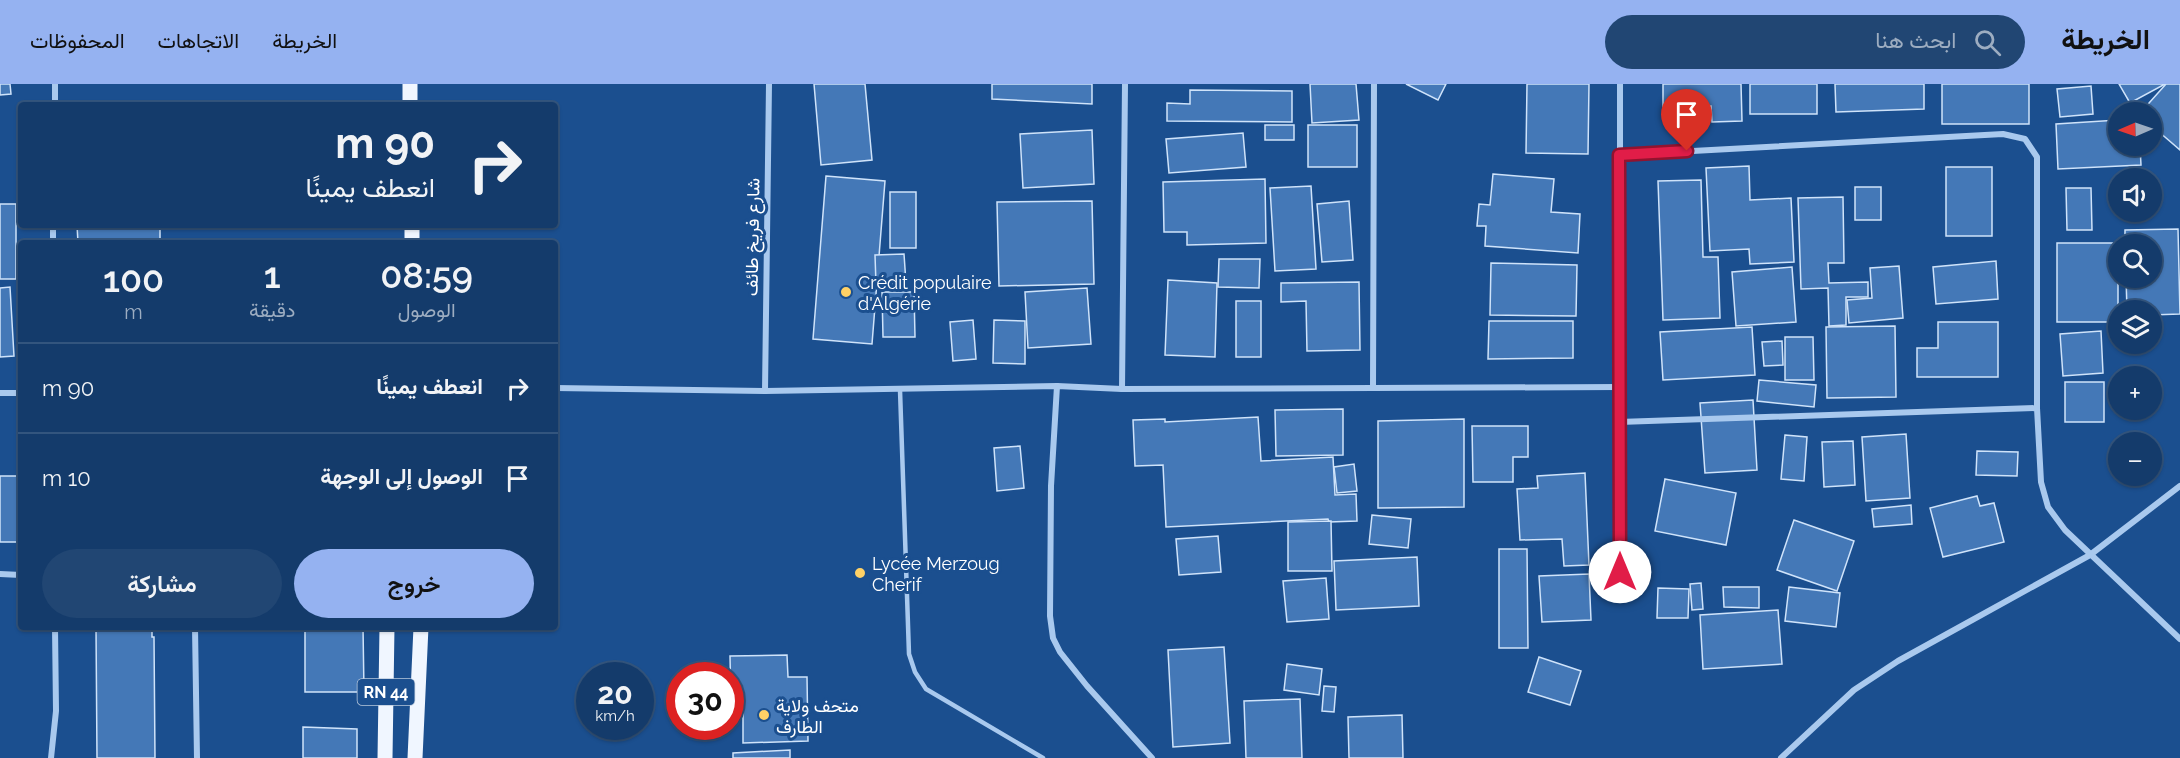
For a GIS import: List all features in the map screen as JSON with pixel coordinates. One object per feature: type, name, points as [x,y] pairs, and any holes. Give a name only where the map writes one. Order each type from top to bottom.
[{"type":"main road","points":[[410,84],[410,102]]},
{"type":"main road","name":"RN 44","points":[[385,758],[387,630]]},
{"type":"main road","points":[[415,758],[421,630]]},
{"type":"street","points":[[55,84],[55,102]]},
{"type":"street","name":"شارع فريخ طائف","points":[[765,391],[769,84]]},
{"type":"street","points":[[1122,389],[1125,84]]},
{"type":"street","points":[[1373,387],[1374,84]]},
{"type":"street","points":[[1620,84],[1620,594]]},
{"type":"street","points":[[1619,155],[2003,134],[2025,139],[2037,157],[2037,408],[2042,482],[2048,507],[2065,530],[2180,639]]},
{"type":"street","points":[[558,388],[765,391],[1057,386],[1122,389],[1619,387]]},
{"type":"street","points":[[1057,386],[1051,486],[1050,616],[1053,638],[1060,652],[1088,686],[1152,758]]},
{"type":"street","points":[[0,393],[18,393]]},
{"type":"street","points":[[1619,422],[2037,408]]},
{"type":"street","points":[[1781,758],[1854,690],[1898,661],[2090,555],[2180,486]]},
{"type":"street","points":[[0,574],[18,575]]},
{"type":"street","points":[[51,758],[56,711],[54,630]]},
{"type":"street","points":[[195,630],[197,758]]},
{"type":"lane","points":[[900,390],[909,654],[915,672],[926,689],[1043,758]]},
{"type":"building","points":[[0,84],[10,84],[11,94],[0,95]]},
{"type":"building","points":[[814,84],[865,84],[872,160],[821,165]]},
{"type":"building","points":[[992,84],[1092,84],[1092,104],[992,99]]},
{"type":"building","points":[[1310,84],[1356,84],[1359,120],[1312,123]]},
{"type":"building","points":[[1406,84],[1446,84],[1438,100]]},
{"type":"building","points":[[1527,84],[1589,84],[1588,154],[1526,153]]},
{"type":"building","points":[[1663,84],[1741,84],[1742,121],[1712,122],[1711,106],[1663,107]]},
{"type":"building","points":[[1750,84],[1817,84],[1817,114],[1750,114]]},
{"type":"building","points":[[1835,84],[1924,84],[1924,109],[1836,112]]},
{"type":"building","points":[[1942,84],[2029,84],[2029,124],[1942,124]]},
{"type":"building","points":[[2119,84],[2165,84],[2132,102],[2129,102]]},
{"type":"building","points":[[2166,84],[2180,84],[2180,150],[2162,134],[2162,102],[2150,102]]},
{"type":"building","points":[[2091,86],[2093,114],[2060,117],[2057,89]]},
{"type":"building","points":[[1190,90],[1292,91],[1292,122],[1167,121],[1167,103],[1190,104]]},
{"type":"building","points":[[2108,121],[2108,156],[2141,156],[2141,165],[2058,169],[2056,124]]},
{"type":"building","points":[[1265,125],[1294,125],[1294,140],[1265,140]]},
{"type":"building","points":[[1308,125],[1357,125],[1357,167],[1308,167]]},
{"type":"building","points":[[1092,130],[1094,184],[1023,188],[1020,134]]},
{"type":"building","points":[[1243,133],[1246,167],[1169,173],[1166,139]]},
{"type":"building","points":[[1749,166],[1750,200],[1791,198],[1794,262],[1750,264],[1749,249],[1710,251],[1706,168]]},
{"type":"building","points":[[1946,167],[1992,167],[1992,236],[1946,236]]},
{"type":"building","points":[[1493,174],[1554,179],[1551,212],[1580,214],[1578,253],[1485,246],[1486,226],[1477,226],[1479,204],[1490,205]]},
{"type":"building","name":"Crédit populaire d'Algérie","points":[[826,176],[885,181],[872,344],[813,339]]},
{"type":"building","points":[[1265,179],[1266,243],[1187,245],[1187,232],[1164,232],[1163,182]]},
{"type":"building","points":[[1701,180],[1703,257],[1718,257],[1720,318],[1663,320],[1658,181]]},
{"type":"building","points":[[1311,186],[1316,269],[1275,271],[1270,188]]},
{"type":"building","points":[[1855,187],[1881,187],[1881,220],[1855,220]]},
{"type":"building","points":[[2066,188],[2091,188],[2092,230],[2067,230]]},
{"type":"building","points":[[890,192],[916,192],[916,248],[890,248]]},
{"type":"building","points":[[1843,197],[1844,263],[1828,263],[1829,283],[1868,282],[1868,297],[1846,297],[1846,325],[1829,326],[1828,288],[1801,289],[1798,198]]},
{"type":"building","points":[[1092,201],[1094,284],[999,286],[997,202]]},
{"type":"building","points":[[1349,201],[1353,260],[1322,262],[1317,204]]},
{"type":"building","points":[[0,204],[16,204],[16,279],[0,279]]},
{"type":"building","points":[[77,228],[160,228],[160,240],[78,240]]},
{"type":"building","points":[[2178,229],[2180,314],[2162,315],[2162,300],[2127,300],[2126,288],[2162,288],[2162,234],[2125,234],[2125,230]]},
{"type":"building","points":[[2057,243],[2108,243],[2108,288],[2118,288],[2118,300],[2108,300],[2108,322],[2057,322]]},
{"type":"building","points":[[904,254],[906,283],[876,284],[875,255]]},
{"type":"building","points":[[1219,259],[1260,259],[1259,288],[1218,287]]},
{"type":"building","points":[[1996,261],[1998,299],[1936,304],[1933,267]]},
{"type":"building","points":[[1491,263],[1577,265],[1576,316],[1490,315]]},
{"type":"building","points":[[1899,266],[1903,318],[1849,323],[1847,300],[1872,298],[1870,268]]},
{"type":"building","points":[[1792,267],[1796,322],[1736,326],[1732,272]]},
{"type":"building","points":[[1168,280],[1217,283],[1215,357],[1165,355]]},
{"type":"building","points":[[1359,282],[1360,350],[1307,351],[1306,301],[1281,302],[1281,283]]},
{"type":"building","points":[[10,287],[14,356],[0,357],[0,288]]},
{"type":"building","points":[[1087,288],[1091,344],[1028,348],[1025,292]]},
{"type":"building","points":[[882,292],[914,292],[915,337],[883,337]]},
{"type":"building","points":[[1236,301],[1261,301],[1261,357],[1236,357]]},
{"type":"building","points":[[973,320],[976,359],[953,361],[950,322]]},
{"type":"building","points":[[994,320],[1025,321],[1025,364],[993,363]]},
{"type":"building","points":[[1489,321],[1573,321],[1573,358],[1488,359]]},
{"type":"building","points":[[1938,322],[1998,322],[1998,377],[1917,377],[1917,348],[1938,348]]},
{"type":"building","points":[[1895,326],[1896,397],[1827,398],[1826,327]]},
{"type":"building","points":[[1752,327],[1755,375],[1663,380],[1660,332]]},
{"type":"building","points":[[2101,331],[2103,373],[2063,376],[2060,334]]},
{"type":"building","points":[[1785,337],[1813,337],[1814,380],[1785,380]]},
{"type":"building","points":[[1782,341],[1783,365],[1764,366],[1762,342]]},
{"type":"building","points":[[1759,380],[1816,385],[1814,407],[1757,401]]},
{"type":"building","points":[[2065,382],[2104,382],[2104,422],[2065,422]]},
{"type":"building","points":[[1753,400],[1757,470],[1705,473],[1700,403]]},
{"type":"building","points":[[1343,409],[1343,455],[1276,456],[1275,410]]},
{"type":"building","points":[[1258,417],[1261,461],[1333,457],[1335,495],[1356,494],[1357,521],[1329,522],[1328,519],[1166,527],[1163,465],[1135,466],[1133,420],[1165,419],[1165,422]]},
{"type":"building","points":[[1464,419],[1464,507],[1378,508],[1378,421]]},
{"type":"building","points":[[1472,426],[1528,426],[1528,457],[1513,457],[1513,482],[1473,482]]},
{"type":"building","points":[[1906,434],[1910,498],[1866,501],[1862,437]]},
{"type":"building","points":[[1785,435],[1807,437],[1804,481],[1781,479]]},
{"type":"building","points":[[1853,441],[1855,485],[1824,487],[1822,442]]},
{"type":"building","points":[[1020,446],[1024,488],[997,491],[994,448]]},
{"type":"building","points":[[1977,451],[2018,452],[2017,476],[1976,475]]},
{"type":"building","points":[[1354,464],[1357,491],[1337,493],[1334,467]]},
{"type":"building","points":[[1585,473],[1589,565],[1564,566],[1562,539],[1520,540],[1517,489],[1538,488],[1537,476]]},
{"type":"building","points":[[0,476],[18,476],[18,542],[0,542]]},
{"type":"building","points":[[1665,479],[1736,493],[1726,545],[1655,531]]},
{"type":"building","points":[[1977,496],[1980,506],[1994,503],[2004,542],[1943,557],[1930,508]]},
{"type":"building","points":[[1911,505],[1912,524],[1874,527],[1872,509]]},
{"type":"building","points":[[1372,515],[1411,519],[1408,548],[1369,544]]},
{"type":"building","points":[[1794,520],[1854,541],[1837,591],[1777,570]]},
{"type":"building","points":[[1331,521],[1332,571],[1288,571],[1288,522]]},
{"type":"building","points":[[1218,536],[1221,572],[1179,575],[1176,539]]},
{"type":"building","points":[[1499,549],[1527,549],[1528,648],[1499,648]]},
{"type":"building","points":[[1417,557],[1419,606],[1336,610],[1334,561]]},
{"type":"building","points":[[1589,574],[1591,620],[1542,622],[1539,576]]},
{"type":"building","points":[[1326,578],[1329,619],[1287,622],[1283,581]]},
{"type":"building","points":[[1701,583],[1703,609],[1692,610],[1690,584]]},
{"type":"building","points":[[1723,587],[1759,587],[1759,608],[1724,607]]},
{"type":"building","points":[[1789,587],[1840,593],[1836,627],[1785,621]]},
{"type":"building","points":[[1658,588],[1689,589],[1688,618],[1657,618]]},
{"type":"building","points":[[1778,610],[1782,664],[1703,669],[1700,615]]},
{"type":"building","points":[[96,630],[152,630],[152,637],[154,637],[155,758],[97,758]]},
{"type":"building","points":[[305,630],[363,630],[364,692],[305,692]]},
{"type":"building","points":[[1224,647],[1230,743],[1173,747],[1168,650]]},
{"type":"building","points":[[787,655],[788,677],[807,677],[808,741],[743,743],[744,662],[730,662],[730,656]]},
{"type":"building","points":[[1539,657],[1581,671],[1570,705],[1528,692]]},
{"type":"building","points":[[1287,664],[1322,669],[1319,695],[1284,690]]},
{"type":"building","points":[[1324,686],[1336,687],[1334,712],[1322,711]]},
{"type":"building","points":[[1300,699],[1302,758],[1246,758],[1244,701]]},
{"type":"building","points":[[1402,715],[1403,758],[1349,758],[1348,717]]},
{"type":"building","points":[[303,727],[357,729],[357,758],[303,758]]},
{"type":"building","points":[[790,750],[790,758],[733,758],[733,753]]},
{"type":"place","name":"Crédit populaire d'Algérie","points":[[846,292]]},
{"type":"place","name":"Lycée Merzoug Cherif","points":[[860,573]]},
{"type":"place","name":"متحف ولاية الطارف","points":[[764,715]]},
{"type":"route","points":[[1620,572],[1619,155],[1687,151]]}]
